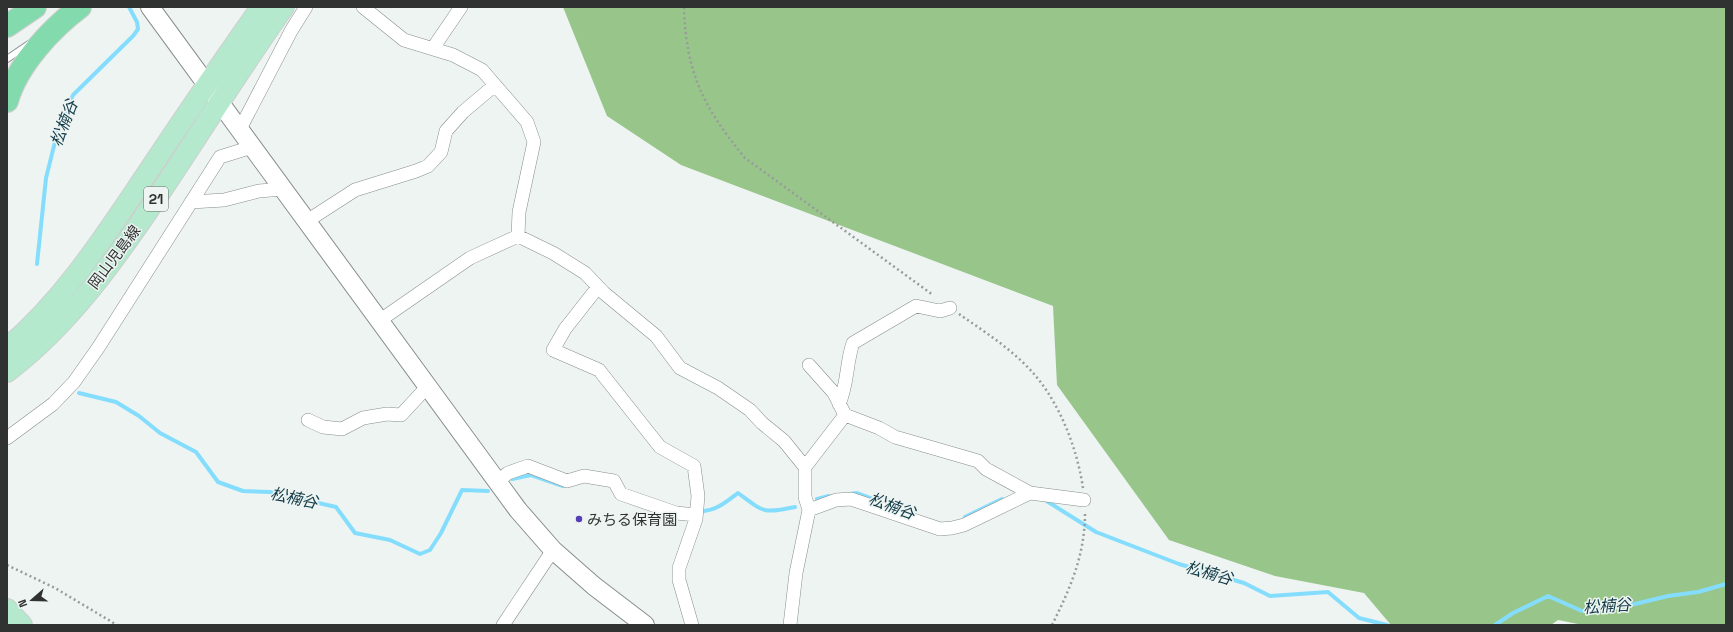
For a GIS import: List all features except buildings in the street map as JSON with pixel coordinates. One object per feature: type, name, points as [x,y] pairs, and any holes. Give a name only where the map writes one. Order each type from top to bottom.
[{"type":"highway","points":[[7,26],[35,7]]},
{"type":"highway","points":[[7,101],[10,92],[33,52],[74,12]]},
{"type":"main road","name":"岡山児島線","points":[[7,348],[32,326],[63,292],[109,229],[261,7]]},
{"type":"main road","name":"岡山児島線","points":[[7,372],[50,335],[76,308],[127,242],[221,102],[247,59],[284,7]]},
{"type":"main road","points":[[7,610],[22,625]]},
{"type":"street","points":[[151,7],[378,321],[497,482],[536,532],[553,550],[594,586],[645,625]]},
{"type":"street","points":[[240,129],[291,31],[306,7]]},
{"type":"street","points":[[363,7],[404,40],[453,55],[482,70],[527,122],[534,142],[519,212],[518,236]]},
{"type":"street","points":[[433,48],[461,7]]},
{"type":"street","points":[[307,221],[355,190],[428,166],[441,152],[446,131],[463,112],[495,85]]},
{"type":"street","points":[[7,438],[30,424],[53,404],[74,382],[98,348],[220,157],[252,147]]},
{"type":"street","points":[[191,202],[224,200],[259,191],[283,189]]},
{"type":"street","points":[[518,236],[529,243],[553,253],[585,273],[598,287],[656,336],[680,368],[718,388],[750,410],[762,423],[784,441],[805,467]]},
{"type":"street","points":[[378,321],[470,258],[518,236]]},
{"type":"street","points":[[598,287],[565,329],[553,350],[599,370],[660,447],[694,466],[698,496],[696,516],[679,568],[679,580],[692,625]]},
{"type":"street","points":[[790,625],[794,587],[809,510],[805,497],[805,467],[842,409],[849,353],[853,343],[916,306],[940,311],[950,308]]},
{"type":"street","points":[[809,365],[834,393],[842,409],[895,438],[978,461],[986,469],[1030,493],[1084,500]]},
{"type":"street","points":[[308,420],[323,427],[342,429],[364,418],[387,414],[401,415],[427,387]]},
{"type":"street","points":[[497,482],[508,473],[528,466],[567,481],[584,476],[614,481],[621,494],[676,513],[696,516]]},
{"type":"street","points":[[809,510],[836,500],[851,499],[940,529],[964,525],[1030,493]]},
{"type":"street","points":[[503,625],[553,550]]},
{"type":"lane","points":[[7,59],[74,12]]},
{"type":"path","points":[[684,7],[689,54],[696,84],[724,133],[745,158],[1006,348],[1033,373],[1044,388],[1061,417],[1074,448],[1079,466],[1085,517],[1080,553],[1070,590],[1052,625]]},
{"type":"path","points":[[7,565],[56,588],[117,625]]},
{"type":"green space","points":[[563,7],[1726,7],[1726,625],[1583,625],[1558,620],[1551,625],[1391,625],[1364,593],[1275,576],[1169,540],[1057,385],[1053,306],[681,165],[607,116]]},
{"type":"waterway","name":"松楠谷","points":[[37,264],[46,178],[58,130],[73,95],[133,36],[138,29],[137,22],[129,7]]},
{"type":"waterway","name":"松楠谷","points":[[79,393],[116,402],[139,416],[160,433],[196,452],[218,482],[243,491],[270,492],[336,507],[355,533],[390,540],[420,554],[430,550],[441,533],[462,490],[488,491]]},
{"type":"waterway","name":"松楠谷","points":[[512,479],[531,475],[563,486]]},
{"type":"waterway","name":"松楠谷","points":[[699,511],[715,508],[725,503],[738,493],[764,510],[769,511],[795,507]]},
{"type":"waterway","name":"松楠谷","points":[[849,494],[857,493],[892,506]]},
{"type":"waterway","name":"松楠谷","points":[[817,499],[829,496]]},
{"type":"waterway","name":"松楠谷","points":[[965,517],[1002,499]]},
{"type":"waterway","name":"松楠谷","points":[[1045,500],[1096,532],[1179,564],[1244,583],[1270,596],[1328,592],[1359,618],[1387,625]]},
{"type":"waterway","name":"松楠谷","points":[[1495,625],[1513,613],[1548,596],[1582,611],[1635,604],[1668,596],[1698,592],[1726,584]]},
{"type":"place","name":"みちる保育園","points":[[579,519]]}]
